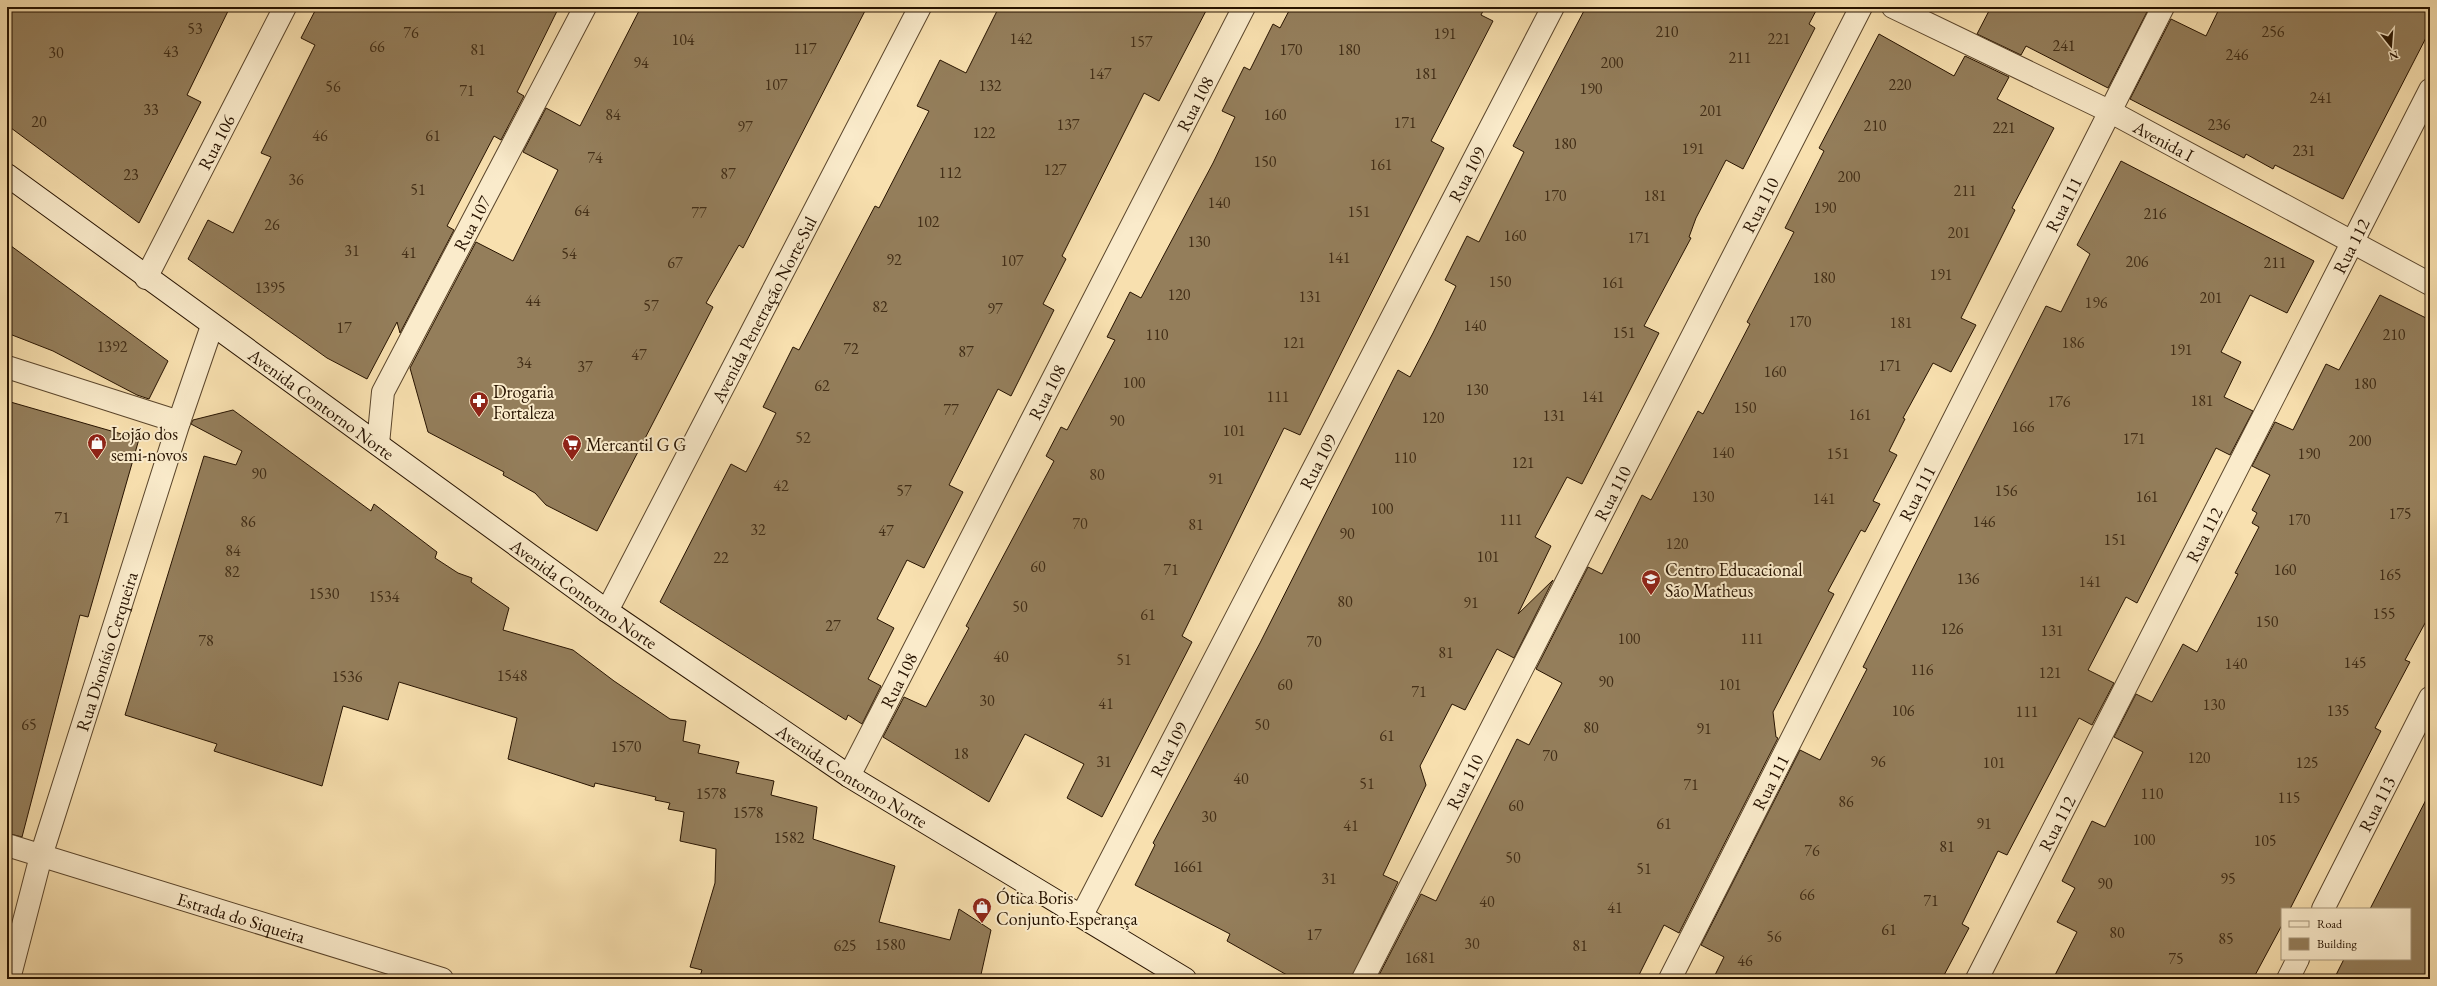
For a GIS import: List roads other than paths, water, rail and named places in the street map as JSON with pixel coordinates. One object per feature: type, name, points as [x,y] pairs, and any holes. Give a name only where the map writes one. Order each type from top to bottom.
[{"type":"street","name":"Rua 106","points":[[146,278],[285,7]]},
{"type":"street","name":"Rua 107","points":[[378,444],[383,392],[585,7]]},
{"type":"street","name":"Avenida Penetração Norte-Sul","points":[[607,611],[920,7]]},
{"type":"street","name":"Rua 108","points":[[850,776],[1244,7]]},
{"type":"street","name":"Rua 109","points":[[1082,915],[1553,7]]},
{"type":"street","name":"Rua 110","points":[[1363,979],[1861,7]]},
{"type":"street","name":"Avenida I","points":[[1893,7],[2111,112],[2430,284]]},
{"type":"street","name":"Rua 111","points":[[1670,979],[2163,7]]},
{"type":"street","name":"Rua 112","points":[[1977,979],[2430,90]]},
{"type":"street","name":"Avenida Contorno Norte","points":[[7,175],[212,326],[378,444],[607,611],[850,776],[1082,915],[1185,979]]},
{"type":"street","name":"Rua Dionísio Cerqueira","points":[[9,979],[41,856],[179,422],[212,326]]},
{"type":"street","points":[[7,367],[179,422]]},
{"type":"street","name":"Rua 113","points":[[2324,908],[2430,698]]},
{"type":"street","name":"Estrada do Siqueira","points":[[7,845],[442,979]]},
{"type":"street","points":[[2288,979],[2298,960]]},
{"type":"place","name":"Drogaria Fortaleza","points":[[479,418]]},
{"type":"place","name":"Lojão dos semi-novos","points":[[97,460]]},
{"type":"place","name":"Mercantil G G","points":[[572,461]]},
{"type":"place","name":"Centro Educacional São Matheus","points":[[1651,596]]},
{"type":"place","name":"Ótica Boris Conjunto Esperança","points":[[982,924]]}]
